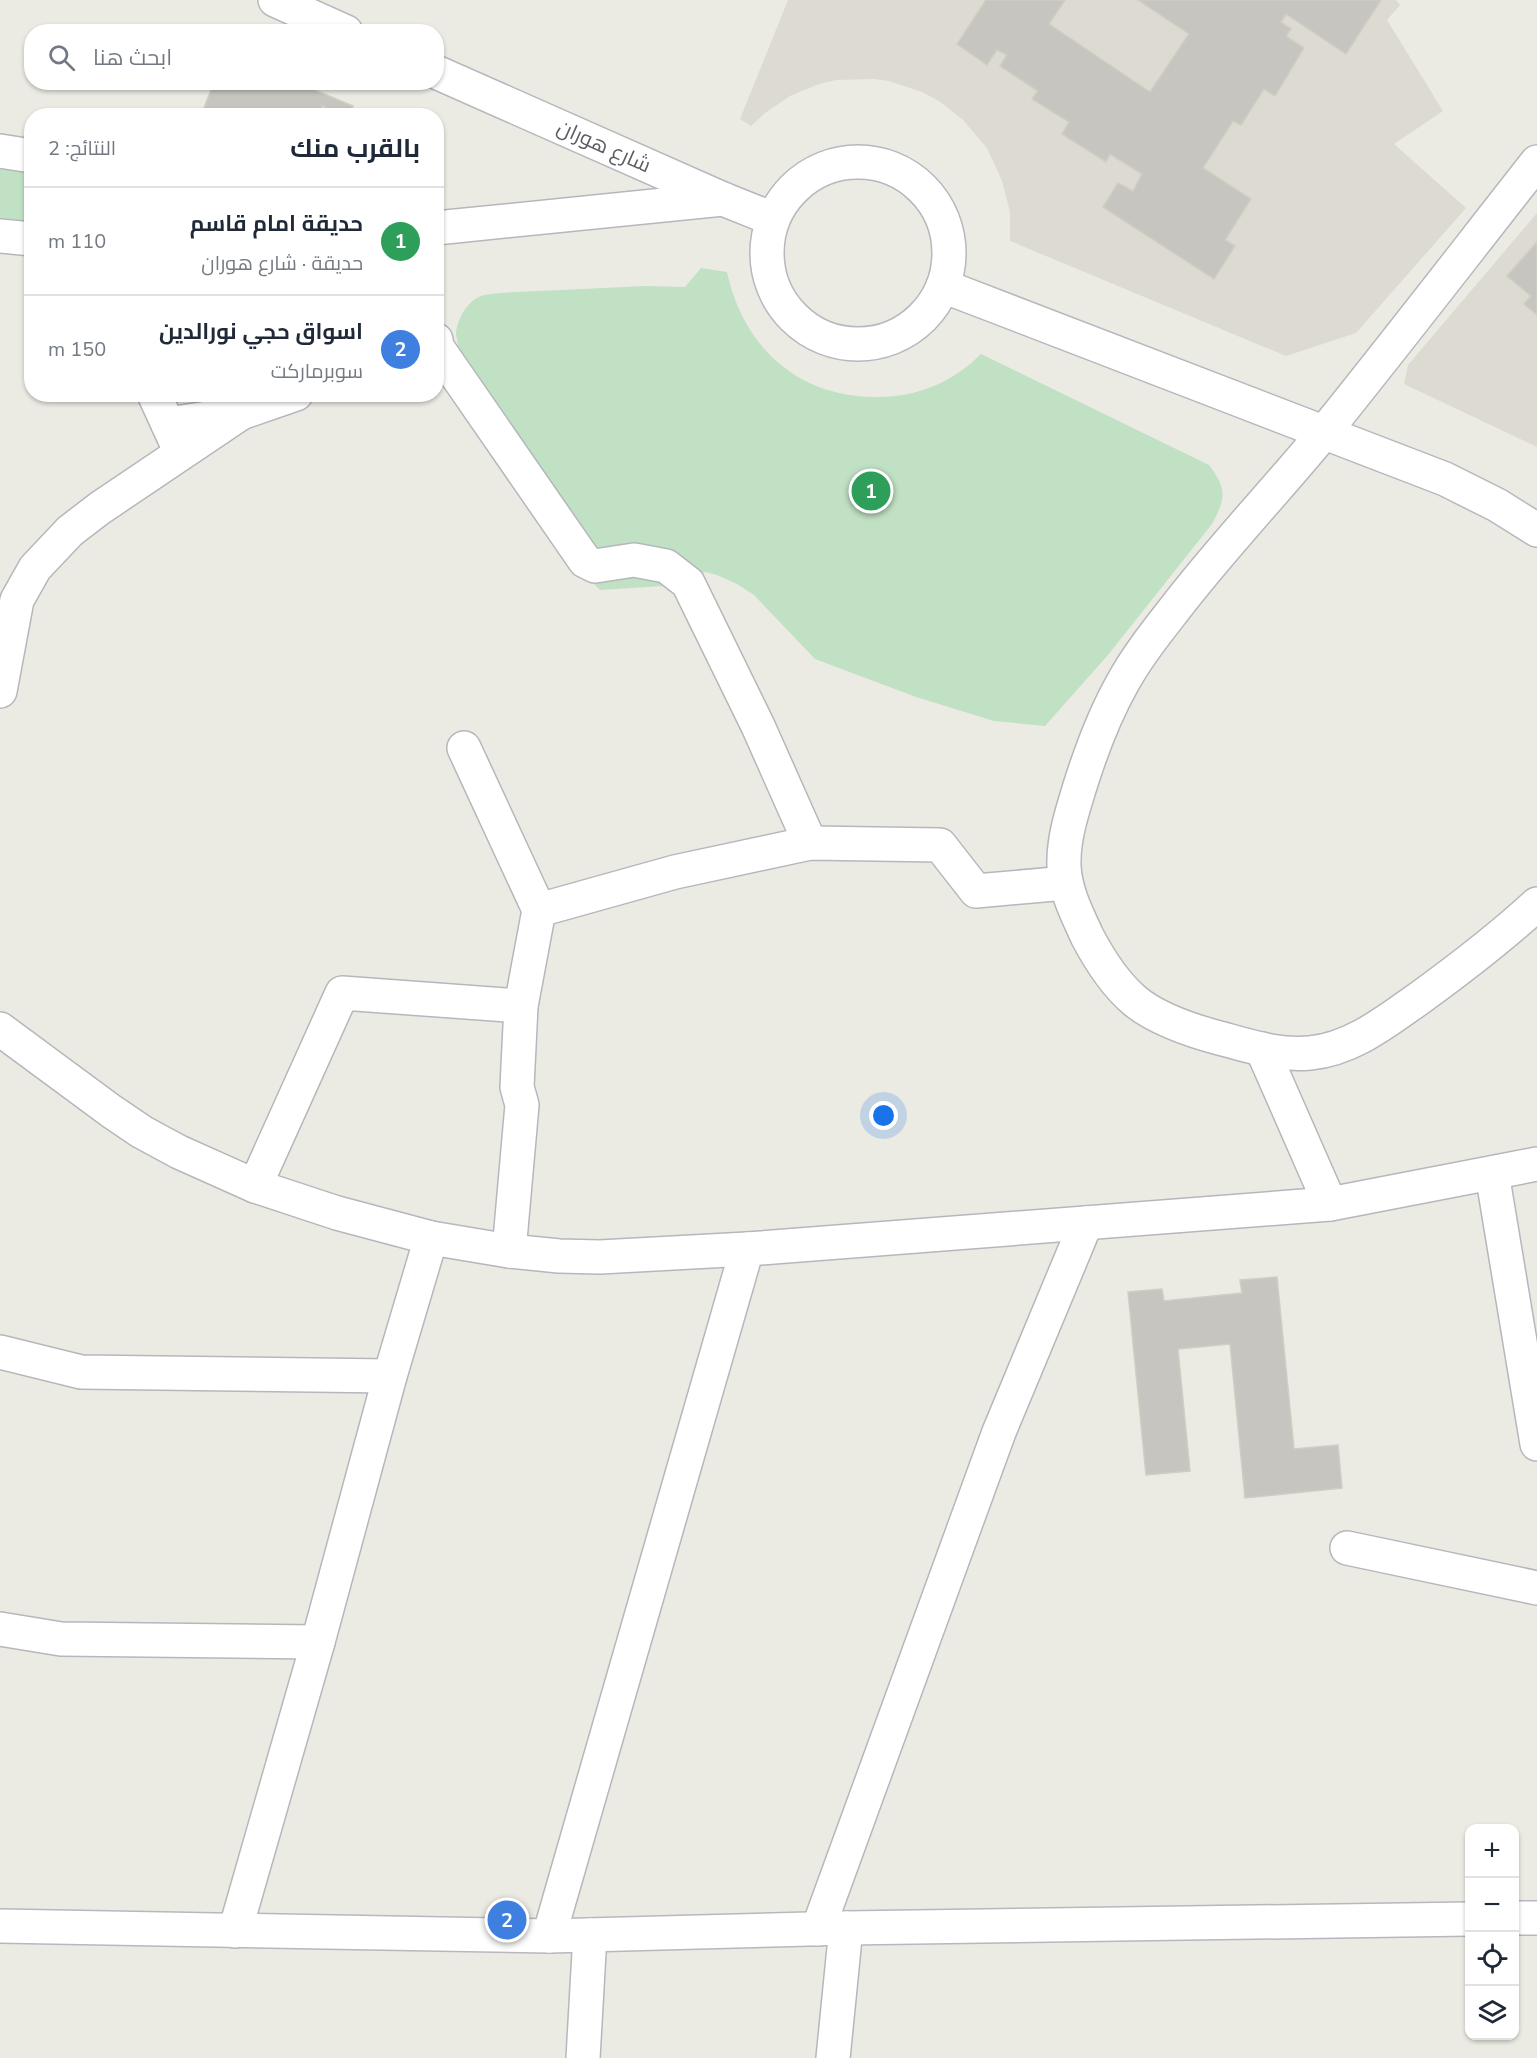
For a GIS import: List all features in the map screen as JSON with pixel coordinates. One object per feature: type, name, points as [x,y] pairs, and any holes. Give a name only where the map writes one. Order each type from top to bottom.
[{"type":"street","points":[[275,0],[328,24]]},
{"type":"street","name":"شارع هوران","points":[[444,76],[773,219]]},
{"type":"street","points":[[0,151],[24,155]]},
{"type":"street","points":[[857,162],[888,167],[914,181],[933,202],[940,215],[949,243],[947,272],[943,286],[933,305],[918,322],[893,337],[850,344],[820,336],[795,318],[785,307],[774,286],[767,264],[768,233],[773,219],[789,192],[820,170],[842,163],[857,162]]},
{"type":"street","points":[[1537,162],[1324,432],[1204,570],[1145,647],[1123,682],[1103,721],[1072,812],[1065,852],[1066,883],[1074,907],[1094,948],[1119,984],[1136,1003],[1187,1028],[1262,1049],[1291,1054],[1313,1053],[1338,1047],[1364,1035],[1452,974],[1506,933],[1537,904]]},
{"type":"street","points":[[444,227],[723,199]]},
{"type":"street","points":[[0,236],[24,238]]},
{"type":"street","points":[[943,286],[1445,479],[1497,505],[1537,530]]},
{"type":"street","points":[[444,357],[585,561],[595,566],[634,560],[666,566],[688,583],[758,726],[810,843]]},
{"type":"street","points":[[158,402],[182,455]]},
{"type":"street","points":[[168,424],[242,413],[273,402]]},
{"type":"street","points":[[0,692],[17,600],[34,568],[78,525],[100,508],[242,413]]},
{"type":"street","points":[[464,748],[539,910],[521,1006],[517,1088],[522,1105],[509,1251]]},
{"type":"street","points":[[539,910],[675,872],[810,843],[940,844],[976,891],[1066,883]]},
{"type":"street","points":[[255,1186],[342,993],[521,1006]]},
{"type":"street","points":[[0,1029],[142,1132],[179,1152],[255,1186],[338,1213],[431,1238],[509,1251],[558,1256],[600,1257],[747,1249],[1330,1204],[1537,1164]]},
{"type":"street","points":[[1262,1049],[1330,1204]]},
{"type":"street","points":[[1492,1173],[1537,1444]]},
{"type":"street","points":[[833,2058],[832,1929],[999,1432],[1086,1223]]},
{"type":"street","points":[[235,1931],[318,1642],[390,1376],[431,1238]]},
{"type":"street","points":[[549,1936],[747,1249]]},
{"type":"street","points":[[0,1352],[81,1372],[390,1376]]},
{"type":"street","points":[[1347,1548],[1537,1588]]},
{"type":"street","points":[[0,1629],[61,1639],[318,1642]]},
{"type":"street","points":[[1519,1918],[1537,1918]]},
{"type":"street","points":[[0,1926],[549,1936],[1465,1919]]},
{"type":"street","points":[[583,2058],[590,1935]]},
{"type":"shaded area","points":[[788,0],[1396,0],[1400,5],[1387,20],[1443,111],[1394,144],[1466,208],[1356,333],[1286,356],[1010,241],[1010,212],[1002,181],[987,148],[963,120],[939,101],[922,92],[889,81],[836,80],[819,84],[790,96],[751,126],[740,119]]},
{"type":"shaded area","points":[[1537,213],[1537,447],[1404,384],[1408,365]]},
{"type":"green space","points":[[0,169],[24,172],[24,220],[0,218]]},
{"type":"green space","points":[[701,268],[727,272],[735,299],[746,323],[760,344],[777,362],[797,377],[820,387],[846,394],[874,397],[904,395],[945,381],[981,354],[1209,465],[1222,487],[1222,500],[1212,524],[1108,655],[1045,726],[994,721],[916,697],[815,659],[754,595],[717,575],[705,572],[664,586],[600,590],[566,557],[467,397],[456,334],[460,317],[471,302],[485,295],[645,286],[685,287]]},
{"type":"building","points":[[986,0],[1065,0],[1049,24],[1150,92],[1189,34],[1138,0],[1381,0],[1346,54],[1286,14],[1281,22],[1291,29],[1286,36],[1304,48],[1275,96],[1264,89],[1241,125],[1233,121],[1203,168],[1251,199],[1225,240],[1235,246],[1214,279],[1103,207],[1118,183],[1133,191],[1142,174],[1110,154],[1106,162],[1062,134],[1069,122],[1032,99],[1038,91],[1000,66],[1007,55],[997,50],[987,65],[957,44]]},
{"type":"building","points":[[211,90],[314,90],[353,106],[352,108],[322,106],[321,108],[204,108]]},
{"type":"building","points":[[1537,242],[1537,315],[1524,304],[1531,296],[1507,276]]},
{"type":"building","points":[[1277,1277],[1294,1449],[1338,1445],[1342,1488],[1245,1498],[1230,1344],[1178,1349],[1190,1471],[1146,1475],[1128,1292],[1162,1289],[1164,1301],[1242,1293],[1240,1280]]},
{"type":"place","name":"حديقة امام قاسم","points":[[871,491]]},
{"type":"place","name":"اسواق حجي نورالدين","points":[[507,1920]]}]
